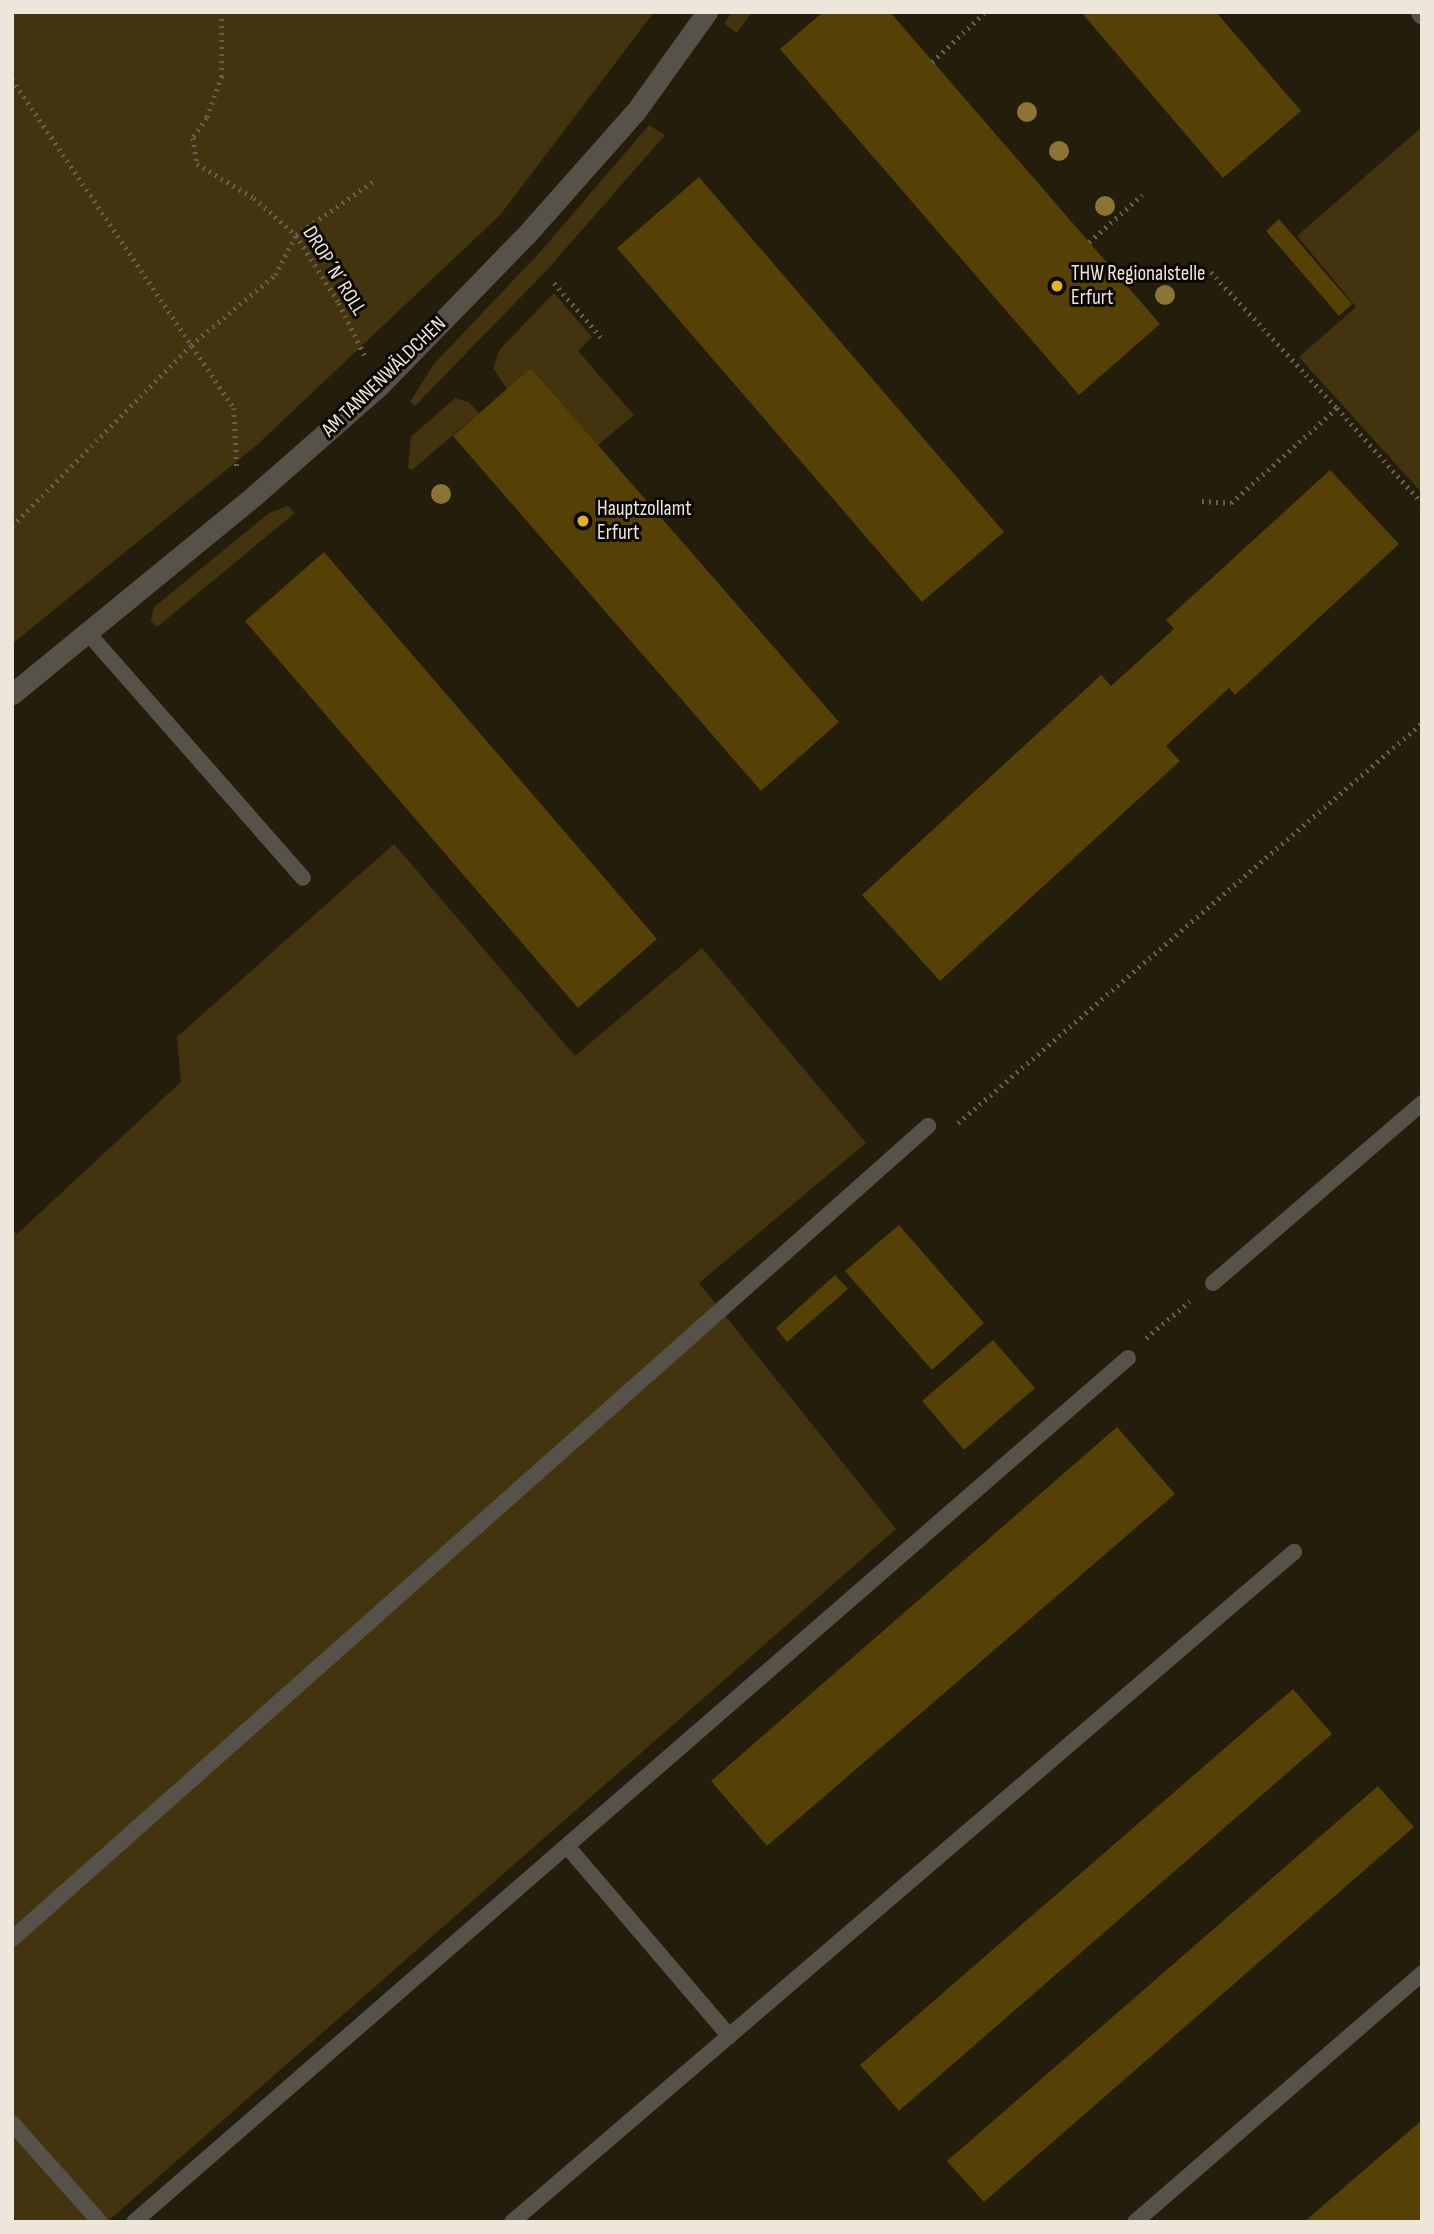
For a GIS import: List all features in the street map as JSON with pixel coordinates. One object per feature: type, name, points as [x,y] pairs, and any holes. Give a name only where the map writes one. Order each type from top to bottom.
[{"type":"street","name":"AM TANNENWÄLDCHEN","points":[[12,694],[256,494],[380,385],[527,234],[636,111],[707,12]]},
{"type":"lane","points":[[87,632],[303,878]]},
{"type":"lane","points":[[1213,1283],[1422,1103]]},
{"type":"lane","points":[[12,1939],[928,1126]]},
{"type":"lane","points":[[134,2222],[1128,1358]]},
{"type":"lane","points":[[512,2222],[1294,1552]]},
{"type":"lane","points":[[567,1846],[729,2036]]},
{"type":"lane","points":[[1135,2222],[1422,1973]]},
{"type":"lane","points":[[12,2123],[100,2222]]},
{"type":"path","name":"DROP ´N´ ROLL","points":[[222,12],[222,76],[207,118],[193,138],[197,164],[254,198],[296,235],[339,303],[380,385]]},
{"type":"path","points":[[932,62],[984,13]]},
{"type":"path","points":[[12,79],[234,408],[237,470]]},
{"type":"path","points":[[12,526],[191,345],[275,275],[296,235],[375,180]]},
{"type":"path","points":[[1089,242],[1142,195]]},
{"type":"path","points":[[1211,272],[1422,503]]},
{"type":"path","points":[[554,283],[601,337]]},
{"type":"path","points":[[1202,501],[1231,503],[1337,408]]},
{"type":"path","points":[[948,1131],[1422,723]]},
{"type":"path","points":[[1146,1338],[1213,1283]]},
{"type":"shaded area","points":[[12,12],[654,12],[501,214],[257,445],[12,644]]},
{"type":"shaded area","points":[[732,12],[752,12],[737,33],[724,24]]},
{"type":"shaded area","points":[[649,125],[665,135],[546,271],[415,406],[410,402],[433,365],[541,251]]},
{"type":"shaded area","points":[[1422,127],[1422,493],[1299,357],[1356,307],[1297,236]]},
{"type":"shaded area","points":[[554,293],[592,337],[578,351],[634,415],[598,445],[531,368],[507,389],[493,368],[500,349]]},
{"type":"shaded area","points":[[455,398],[469,402],[479,413],[412,470],[408,468],[411,437]]},
{"type":"shaded area","points":[[288,506],[295,513],[157,627],[151,621],[154,607],[269,513]]},
{"type":"shaded area","points":[[394,844],[575,1056],[702,948],[866,1143],[699,1283],[896,1529],[107,2222],[12,2222],[12,1230],[17,1234],[181,1082],[177,1037]]},
{"type":"building","points":[[823,12],[890,12],[1160,324],[1079,395],[780,49]]},
{"type":"building","points":[[1081,12],[1216,12],[1301,111],[1223,178]]},
{"type":"building","points":[[699,177],[1004,532],[922,602],[617,248]]},
{"type":"building","points":[[1279,219],[1352,304],[1339,316],[1266,231]]},
{"type":"building","points":[[531,368],[839,722],[761,791],[453,436]]},
{"type":"building","points":[[1330,470],[1399,544],[1235,695],[1229,688],[1166,746],[1180,761],[940,981],[862,895],[1101,675],[1111,686],[1174,629],[1166,620]]},
{"type":"building","points":[[324,552],[657,939],[578,1008],[245,621]]},
{"type":"building","points":[[899,1225],[984,1323],[932,1370],[845,1271]]},
{"type":"building","points":[[835,1275],[848,1289],[787,1342],[776,1328]]},
{"type":"building","points":[[993,1340],[1035,1388],[964,1450],[922,1401]]},
{"type":"building","points":[[1117,1427],[1175,1494],[767,1846],[711,1781]]},
{"type":"building","points":[[1293,1689],[1332,1734],[899,2111],[860,2065]]},
{"type":"building","points":[[1378,1786],[1414,1827],[984,2202],[947,2161]]},
{"type":"building","points":[[1422,2120],[1422,2222],[1304,2222]]},
{"type":"place","name":"THW Regionalstelle Erfurt","points":[[1057,286]]},
{"type":"place","name":"Hauptzollamt Erfurt","points":[[583,521]]}]
